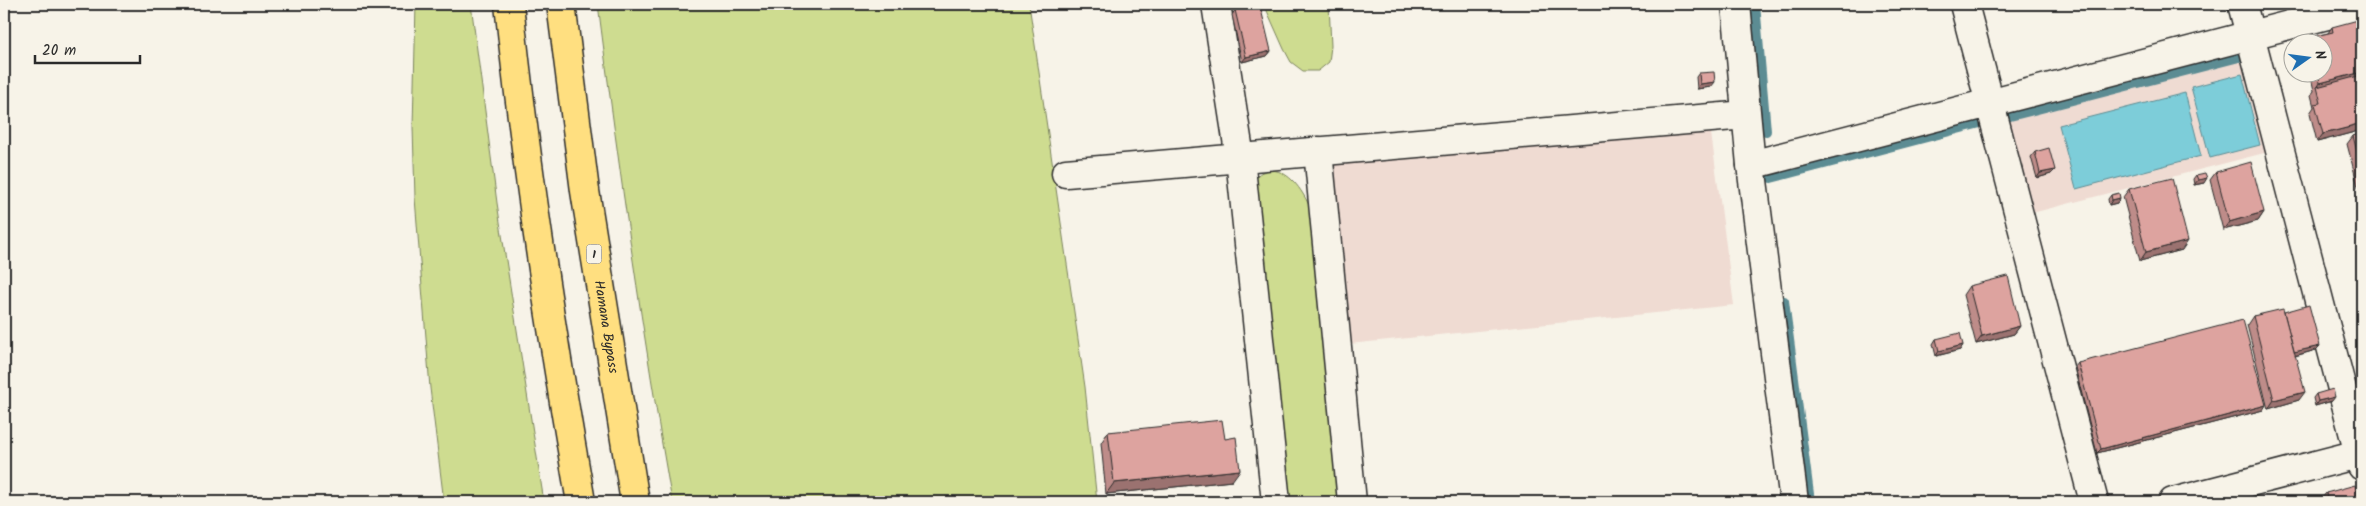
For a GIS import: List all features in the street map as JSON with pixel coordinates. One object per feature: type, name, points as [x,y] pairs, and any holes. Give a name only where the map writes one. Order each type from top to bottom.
[{"type":"highway","points":[[509,4],[534,208],[581,502]]},
{"type":"highway","name":"Hamana Bypass","points":[[562,4],[585,191],[635,502]]},
{"type":"street","points":[[1216,4],[1240,158],[1276,502]]},
{"type":"street","points":[[1736,4],[1751,165],[1794,502]]},
{"type":"street","points":[[1964,4],[2094,502]]},
{"type":"street","points":[[2173,502],[2361,458],[2242,4]]},
{"type":"street","points":[[1751,165],[2362,6]]},
{"type":"street","points":[[1066,173],[1746,115]]},
{"type":"street","points":[[1318,151],[1352,502]]},
{"type":"shaded area","points":[[2248,57],[2272,151],[2032,213],[2008,119]]},
{"type":"shaded area","points":[[1711,133],[1734,305],[1349,344],[1332,165]]},
{"type":"green space","points":[[416,4],[471,4],[497,203],[544,502],[444,502],[430,388],[415,198],[413,127]]},
{"type":"green space","points":[[598,4],[1029,4],[1085,387],[1097,502],[672,502],[632,254]]},
{"type":"green space","points":[[1264,4],[1329,4],[1331,46],[1329,62],[1318,71],[1303,71],[1291,62]]},
{"type":"green space","points":[[1272,170],[1278,171],[1290,178],[1299,187],[1309,205],[1338,502],[1286,502],[1253,184],[1260,174]]},
{"type":"water","points":[[2242,74],[2260,145],[2210,158],[2191,87]]},
{"type":"water","points":[[2185,93],[2201,156],[2076,189],[2059,125]]},
{"type":"building","points":[[1260,5],[1271,51],[1246,57],[1235,10]]},
{"type":"building","points":[[2358,20],[2362,37],[2362,72],[2334,79],[2334,32],[2332,27]]},
{"type":"building","points":[[1714,72],[1715,82],[1700,84],[1699,73]]},
{"type":"building","points":[[2362,75],[2362,124],[2323,134],[2315,104],[2321,103],[2317,87]]},
{"type":"building","points":[[2362,133],[2362,172],[2353,136]]},
{"type":"building","points":[[2049,148],[2055,170],[2040,173],[2035,152]]},
{"type":"building","points":[[2251,162],[2264,212],[2229,222],[2216,172]]},
{"type":"building","points":[[2205,173],[2207,178],[2198,180],[2196,175]]},
{"type":"building","points":[[2172,178],[2188,241],[2146,252],[2129,189]]},
{"type":"building","points":[[2119,193],[2120,198],[2112,200],[2111,195]]},
{"type":"building","points":[[2008,276],[2020,326],[1982,336],[1969,286]]},
{"type":"building","points":[[2309,305],[2320,346],[2294,352],[2284,312]]},
{"type":"building","points":[[2283,309],[2305,392],[2274,400],[2253,316]]},
{"type":"building","points":[[2243,320],[2266,405],[2101,449],[2078,363]]},
{"type":"building","points":[[1960,333],[1963,345],[1939,351],[1936,339]]},
{"type":"building","points":[[2333,389],[2335,397],[2318,401],[2316,394]]},
{"type":"building","points":[[1222,420],[1225,439],[1236,437],[1240,470],[1114,483],[1108,432]]},
{"type":"building","points":[[2355,485],[2360,502],[2328,502],[2326,493]]},
{"type":"waterway","points":[[1755,4],[1766,131]]},
{"type":"waterway","points":[[2002,118],[2247,55]]},
{"type":"waterway","points":[[1771,178],[1984,122]]},
{"type":"waterway","points":[[1784,301],[1810,502]]}]
